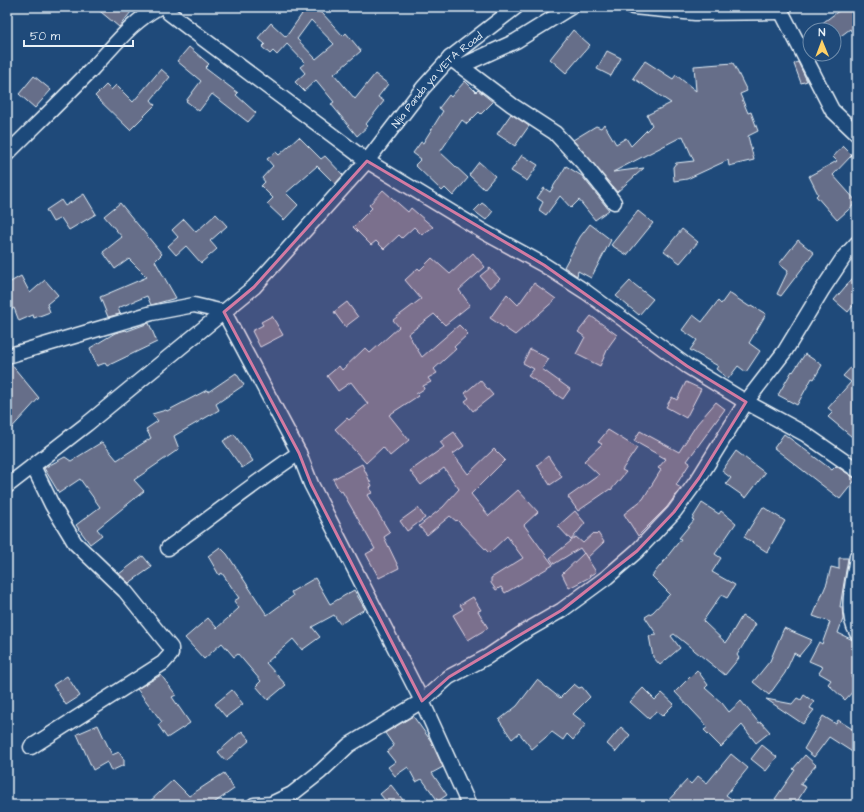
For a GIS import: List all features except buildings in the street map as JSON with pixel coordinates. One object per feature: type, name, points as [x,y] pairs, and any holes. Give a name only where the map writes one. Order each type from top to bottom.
[{"type":"street","points":[[7,154],[93,68],[126,30],[145,15],[160,7]]},
{"type":"street","points":[[166,7],[169,13],[367,162],[484,232],[550,269],[586,292],[687,366],[746,402],[805,434],[857,470]]},
{"type":"street","name":"Njia Panda ya VETA Road","points":[[7,486],[254,287],[367,162],[424,88],[516,7]]},
{"type":"street","points":[[455,62],[516,41],[571,7]]},
{"type":"street","points":[[633,7],[695,13],[781,10],[832,110],[857,134]]},
{"type":"street","points":[[455,62],[512,105],[556,133],[583,162],[614,202]]},
{"type":"street","points":[[254,805],[271,804],[292,794],[320,772],[349,745],[422,701],[449,677],[487,657],[524,632],[562,610],[607,577],[637,551],[674,512],[699,478],[729,432],[746,402],[784,351],[844,257],[857,243]]},
{"type":"street","points":[[7,356],[152,313],[194,305],[224,312],[299,453],[311,484],[422,701],[470,805]]},
{"type":"street","points":[[168,548],[212,517],[235,497],[299,453]]},
{"type":"street","points":[[31,746],[163,662],[171,654],[172,648],[125,591],[75,543],[52,505],[33,466]]},
{"type":"street","points":[[857,556],[850,611],[853,626],[857,633]]},
{"type":"highlighted area","points":[[367,161],[544,265],[687,366],[746,402],[699,478],[674,512],[637,551],[562,610],[449,677],[422,701],[311,484],[299,453],[224,312],[254,287]]}]
